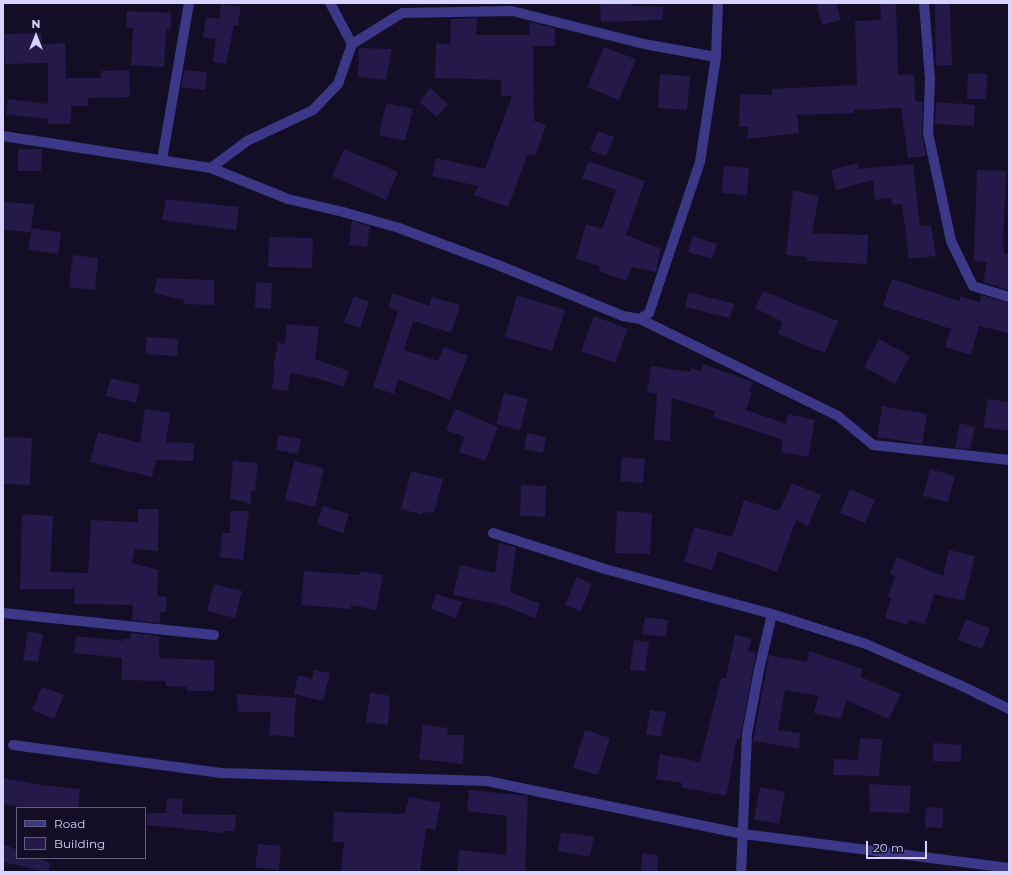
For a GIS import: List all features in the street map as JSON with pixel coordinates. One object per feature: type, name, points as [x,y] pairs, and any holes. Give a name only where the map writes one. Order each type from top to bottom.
[{"type":"street","points":[[162,160],[189,3]]},
{"type":"street","points":[[330,3],[352,44]]},
{"type":"street","points":[[640,318],[649,313],[700,162],[716,57],[718,3]]},
{"type":"street","points":[[924,3],[930,79],[928,133],[951,240],[973,286],[1009,297]]},
{"type":"street","points":[[211,168],[247,141],[313,110],[338,84],[352,44],[402,13],[512,11],[644,44],[716,57]]},
{"type":"street","points":[[3,136],[211,168],[288,199],[343,212],[399,228],[498,265],[623,316],[640,318],[838,416],[873,445],[1009,460]]},
{"type":"street","points":[[493,533],[605,569],[772,614],[866,644],[962,686],[1009,709]]},
{"type":"street","points":[[3,613],[214,635]]},
{"type":"street","points":[[741,872],[748,734],[759,670],[772,614]]},
{"type":"street","points":[[13,745],[221,773],[488,781],[743,834],[1009,868]]},
{"type":"building","points":[[600,3],[631,3],[631,6],[663,7],[663,20],[601,22]]},
{"type":"building","points":[[816,3],[836,3],[841,20],[822,25]]},
{"type":"building","points":[[880,3],[896,3],[898,75],[914,74],[915,101],[923,102],[922,133],[926,156],[908,158],[901,108],[854,110],[854,113],[797,115],[799,133],[747,139],[749,127],[739,126],[740,94],[773,95],[771,89],[857,85],[855,21],[881,20]]},
{"type":"building","points":[[935,3],[950,3],[952,65],[936,66]]},
{"type":"building","points":[[221,4],[241,7],[238,26],[234,25],[226,64],[213,62],[216,39],[203,37],[206,17],[219,19]]},
{"type":"building","points":[[127,11],[171,13],[171,29],[166,29],[164,67],[131,65],[133,28],[126,27]]},
{"type":"building","points":[[477,18],[476,35],[530,35],[529,22],[555,28],[555,46],[533,46],[534,121],[546,125],[535,156],[528,154],[508,207],[474,195],[478,186],[432,176],[436,158],[485,169],[512,96],[501,96],[501,80],[435,78],[436,43],[450,44],[451,19]]},
{"type":"building","points":[[41,33],[42,44],[65,43],[66,78],[101,78],[101,71],[129,70],[130,97],[88,98],[88,106],[71,106],[71,124],[48,124],[48,119],[6,114],[8,99],[48,104],[48,63],[5,64],[4,34]]},
{"type":"building","points":[[604,47],[636,59],[619,100],[587,87]]},
{"type":"building","points":[[359,48],[392,49],[386,80],[358,77]]},
{"type":"building","points":[[184,70],[207,72],[205,90],[181,87]]},
{"type":"building","points":[[968,73],[987,74],[986,99],[967,99]]},
{"type":"building","points":[[660,74],[690,76],[687,110],[658,108]]},
{"type":"building","points":[[430,88],[448,104],[437,117],[419,102]]},
{"type":"building","points":[[936,102],[975,105],[974,126],[935,124]]},
{"type":"building","points":[[386,103],[413,109],[405,141],[379,135]]},
{"type":"building","points":[[598,131],[614,137],[606,156],[590,150]]},
{"type":"building","points":[[18,149],[42,149],[41,171],[18,171]]},
{"type":"building","points":[[344,149],[398,172],[386,200],[332,176]]},
{"type":"building","points":[[589,161],[645,181],[626,235],[661,248],[656,272],[632,267],[626,281],[599,271],[600,266],[576,259],[586,224],[602,229],[616,190],[582,178]]},
{"type":"building","points":[[858,163],[859,169],[913,164],[920,226],[931,225],[936,256],[909,259],[902,204],[892,205],[891,198],[875,200],[873,180],[836,190],[831,170]]},
{"type":"building","points":[[724,166],[749,168],[747,195],[722,193]]},
{"type":"building","points":[[977,170],[1006,171],[1003,242],[1004,254],[1009,254],[1009,290],[983,282],[987,262],[974,261]]},
{"type":"building","points":[[793,190],[819,196],[812,233],[868,235],[867,264],[807,261],[807,257],[786,255]]},
{"type":"building","points":[[166,199],[239,207],[236,230],[162,220]]},
{"type":"building","points":[[3,202],[34,204],[31,232],[3,230]]},
{"type":"building","points":[[352,221],[370,226],[367,247],[349,245]]},
{"type":"building","points":[[32,228],[61,233],[58,254],[28,249]]},
{"type":"building","points":[[693,236],[717,244],[712,259],[688,252]]},
{"type":"building","points":[[269,237],[313,238],[312,268],[268,267]]},
{"type":"building","points":[[73,255],[98,258],[95,290],[69,287]]},
{"type":"building","points":[[157,278],[214,280],[214,305],[184,304],[184,300],[154,293]]},
{"type":"building","points":[[892,279],[959,301],[961,296],[980,302],[981,295],[1009,303],[1009,333],[979,326],[971,355],[945,347],[951,329],[883,306]]},
{"type":"building","points":[[256,282],[272,283],[271,309],[255,308]]},
{"type":"building","points":[[763,291],[838,321],[825,353],[778,334],[783,322],[755,308]]},
{"type":"building","points":[[689,292],[734,304],[730,318],[685,307]]},
{"type":"building","points":[[393,293],[429,306],[432,297],[460,305],[451,333],[413,321],[404,350],[438,361],[444,347],[468,356],[450,400],[398,379],[394,394],[373,387],[398,311],[388,308]]},
{"type":"building","points":[[517,295],[565,310],[552,351],[505,337]]},
{"type":"building","points":[[354,296],[369,302],[360,328],[344,322]]},
{"type":"building","points":[[594,316],[628,329],[615,363],[581,351]]},
{"type":"building","points":[[287,324],[319,327],[315,359],[349,371],[344,387],[316,378],[290,373],[288,391],[272,389],[275,370],[273,369],[278,342],[285,344]]},
{"type":"building","points":[[147,337],[178,339],[177,356],[145,354]]},
{"type":"building","points":[[879,339],[910,356],[895,384],[864,367]]},
{"type":"building","points":[[703,364],[753,382],[749,391],[752,392],[746,410],[786,424],[788,414],[815,420],[808,457],[781,452],[783,440],[713,417],[715,411],[672,398],[670,441],[654,440],[657,394],[647,392],[651,366],[690,372],[691,368],[700,371]]},
{"type":"building","points":[[111,378],[140,385],[136,403],[106,396]]},
{"type":"building","points":[[504,393],[528,399],[520,430],[496,424]]},
{"type":"building","points":[[988,399],[1009,402],[1009,431],[983,427]]},
{"type":"building","points":[[882,406],[927,414],[922,444],[877,437]]},
{"type":"building","points":[[145,409],[170,413],[166,442],[194,443],[193,461],[156,460],[152,477],[90,462],[98,432],[140,443]]},
{"type":"building","points":[[455,409],[498,427],[485,461],[459,452],[464,437],[446,430]]},
{"type":"building","points":[[960,423],[975,427],[970,449],[955,448]]},
{"type":"building","points":[[527,433],[546,437],[543,453],[524,449]]},
{"type":"building","points":[[279,435],[301,439],[298,454],[276,450]]},
{"type":"building","points":[[3,437],[32,438],[30,485],[3,484]]},
{"type":"building","points":[[622,457],[645,459],[643,483],[620,481]]},
{"type":"building","points":[[233,461],[258,463],[255,491],[251,491],[251,504],[230,498]]},
{"type":"building","points":[[294,461],[324,468],[315,507],[285,500]]},
{"type":"building","points":[[930,469],[955,476],[948,502],[923,496]]},
{"type":"building","points":[[411,471],[443,479],[434,513],[423,512],[423,515],[401,509]]},
{"type":"building","points":[[792,483],[821,495],[808,526],[796,520],[777,572],[718,551],[712,570],[684,562],[694,527],[732,537],[744,500],[779,511]]},
{"type":"building","points":[[521,485],[546,486],[545,517],[520,516]]},
{"type":"building","points":[[850,489],[875,500],[865,523],[840,513]]},
{"type":"building","points":[[323,506],[349,514],[343,533],[317,524]]},
{"type":"building","points":[[138,509],[159,509],[158,551],[135,549],[132,563],[158,570],[157,596],[167,597],[166,612],[160,612],[160,623],[132,620],[133,605],[74,604],[75,589],[20,589],[22,514],[53,516],[50,572],[88,573],[91,520],[138,522]]},
{"type":"building","points":[[230,511],[249,511],[243,560],[220,557],[222,533],[230,533]]},
{"type":"building","points":[[617,511],[652,513],[650,554],[615,553]]},
{"type":"building","points":[[499,543],[516,547],[510,592],[540,604],[535,618],[501,605],[453,595],[460,565],[495,573]]},
{"type":"building","points":[[949,550],[975,556],[964,601],[934,594],[925,624],[909,620],[907,625],[885,618],[891,598],[888,597],[895,576],[890,574],[897,557],[943,576]]},
{"type":"building","points":[[304,571],[360,575],[360,571],[383,575],[376,610],[351,605],[351,609],[301,605]]},
{"type":"building","points":[[577,577],[592,584],[581,611],[565,605]]},
{"type":"building","points":[[214,584],[242,591],[235,618],[207,611]]},
{"type":"building","points":[[436,594],[462,602],[456,618],[431,609]]},
{"type":"building","points":[[645,617],[668,620],[665,637],[642,634]]},
{"type":"building","points":[[966,619],[990,628],[982,649],[958,640]]},
{"type":"building","points":[[28,631],[43,634],[38,662],[23,660]]},
{"type":"building","points":[[131,633],[159,636],[159,658],[215,660],[214,691],[187,691],[187,687],[166,686],[166,681],[121,680],[122,658],[74,653],[76,636],[123,641],[123,639],[130,639]]},
{"type":"building","points":[[735,634],[752,639],[748,651],[756,653],[740,739],[737,738],[726,796],[681,787],[682,783],[656,779],[660,754],[700,762],[721,678],[726,678]]},
{"type":"building","points":[[634,640],[649,642],[645,671],[630,670]]},
{"type":"building","points":[[809,651],[863,669],[861,677],[901,694],[889,719],[846,700],[841,719],[814,713],[818,696],[785,690],[778,730],[800,733],[799,749],[753,741],[769,655],[807,662]]},
{"type":"building","points":[[314,670],[330,673],[323,701],[294,694],[298,675],[312,679]]},
{"type":"building","points":[[42,687],[64,695],[54,719],[32,710]]},
{"type":"building","points":[[370,692],[390,696],[388,725],[366,722]]},
{"type":"building","points":[[237,694],[296,698],[294,737],[269,735],[271,712],[238,712]]},
{"type":"building","points":[[650,710],[666,712],[661,737],[646,734]]},
{"type":"building","points":[[423,725],[448,728],[447,735],[464,735],[463,764],[419,759]]},
{"type":"building","points":[[585,730],[610,738],[598,775],[573,768]]},
{"type":"building","points":[[860,738],[882,739],[879,776],[833,775],[834,759],[858,760]]},
{"type":"building","points":[[933,743],[961,745],[961,762],[933,761]]},
{"type":"building","points":[[3,778],[43,785],[80,789],[78,807],[20,807],[3,804]]},
{"type":"building","points":[[869,784],[911,786],[909,813],[870,812]]},
{"type":"building","points":[[760,787],[785,792],[779,824],[754,819]]},
{"type":"building","points":[[469,790],[528,796],[525,872],[457,872],[459,850],[506,855],[507,816],[467,811]]},
{"type":"building","points":[[409,797],[441,803],[435,830],[426,828],[420,872],[341,872],[344,842],[333,842],[334,812],[405,814]]},
{"type":"building","points":[[167,798],[183,799],[182,814],[236,815],[235,831],[223,831],[223,833],[147,825],[147,813],[166,813]]},
{"type":"building","points":[[926,807],[943,808],[943,828],[925,827]]},
{"type":"building","points":[[561,832],[594,837],[590,857],[558,851]]},
{"type":"building","points":[[3,844],[16,850],[16,859],[40,859],[50,863],[48,872],[3,862]]},
{"type":"building","points":[[258,844],[281,846],[279,870],[255,867]]},
{"type":"building","points":[[642,853],[658,855],[657,872],[641,870]]}]
